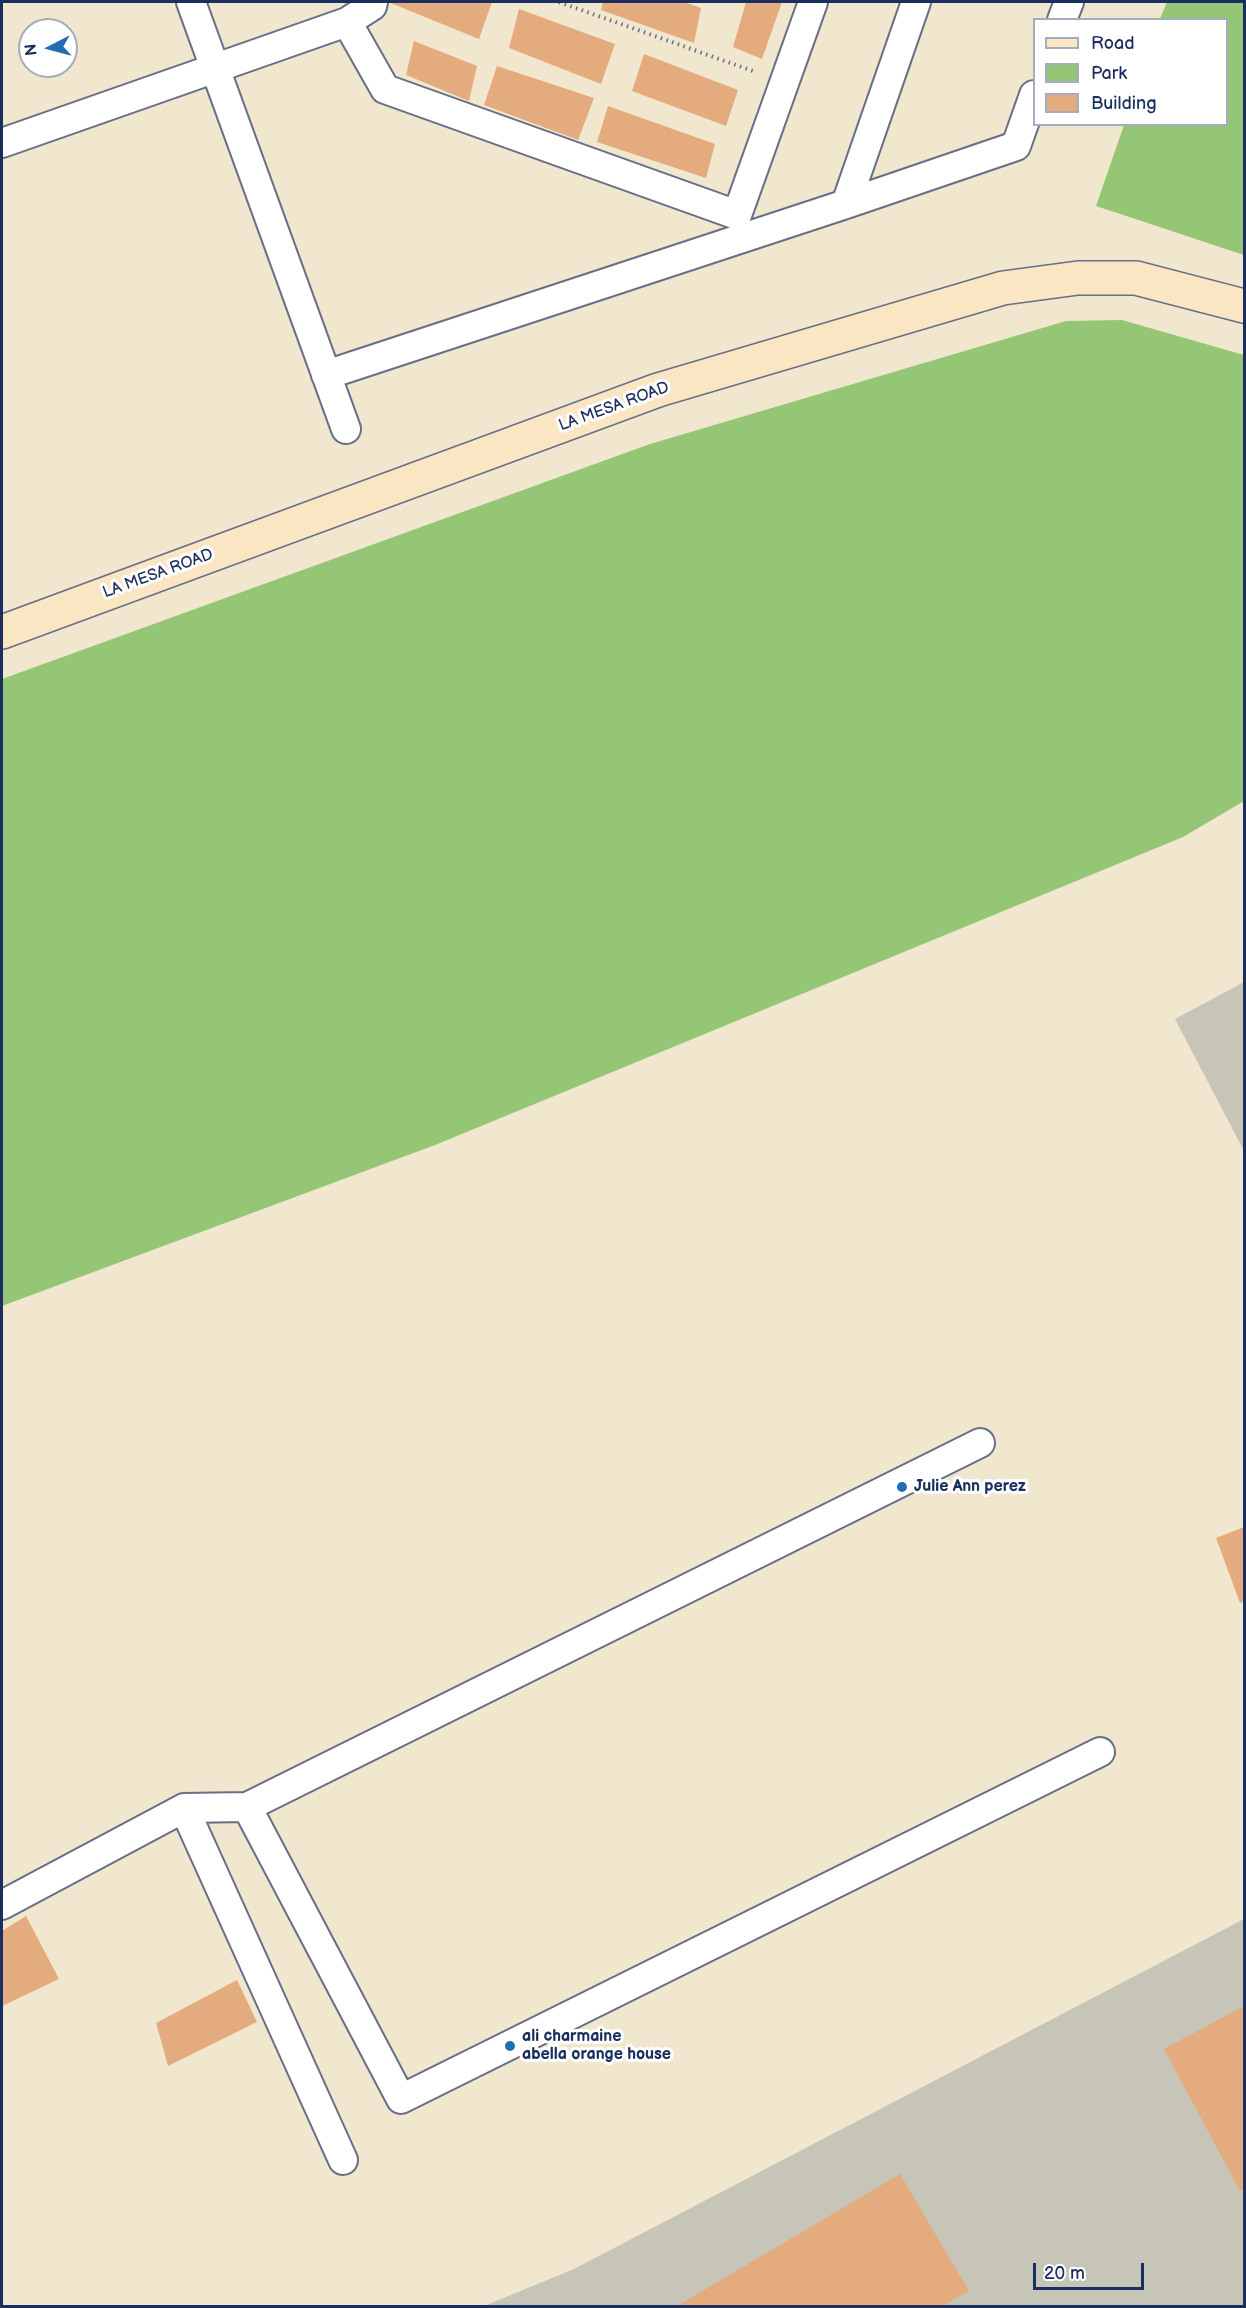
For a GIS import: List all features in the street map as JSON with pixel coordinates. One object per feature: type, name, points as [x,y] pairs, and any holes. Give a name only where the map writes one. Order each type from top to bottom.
[{"type":"street","points":[[191,2],[346,429]]},
{"type":"street","points":[[2,143],[347,22],[372,6],[373,2]]},
{"type":"street","points":[[347,22],[385,89],[737,215],[813,2]]},
{"type":"street","points":[[846,204],[916,2]]},
{"type":"street","points":[[1063,18],[1069,2]]},
{"type":"street","points":[[326,375],[1016,146],[1033,100]]},
{"type":"street","name":"LA MESA ROAD","points":[[2,632],[658,390],[1003,288],[1078,278],[1136,278],[1245,306]]},
{"type":"street","points":[[2,1905],[184,1808],[247,1807],[980,1443]]},
{"type":"street","points":[[247,1807],[401,2099],[1100,1752]]},
{"type":"street","points":[[184,1808],[343,2160]]},
{"type":"path","points":[[559,2],[785,82]]},
{"type":"shaded area","points":[[1244,982],[1244,1151],[1175,1019]]},
{"type":"shaded area","points":[[1244,1919],[1244,2306],[484,2306],[574,2269]]},
{"type":"green space","points":[[1167,2],[1244,2],[1244,255],[1096,206],[1124,126],[1228,126],[1228,18],[1160,18]]},
{"type":"green space","points":[[1122,320],[1244,355],[1244,801],[1183,837],[435,1145],[2,1306],[2,679],[650,444],[1066,321]]},
{"type":"building","points":[[388,2],[492,2],[479,39]]},
{"type":"building","points":[[603,2],[684,2],[701,8],[694,43],[601,10]]},
{"type":"building","points":[[746,2],[782,2],[762,59],[733,47]]},
{"type":"building","points":[[519,9],[615,44],[601,84],[509,48]]},
{"type":"building","points":[[414,41],[477,66],[469,101],[406,75]]},
{"type":"building","points":[[644,54],[738,90],[726,126],[632,91]]},
{"type":"building","points":[[497,66],[594,98],[578,140],[484,105]]},
{"type":"building","points":[[608,106],[715,144],[706,178],[597,142]]},
{"type":"building","points":[[1244,1527],[1244,1601],[1240,1603],[1216,1538]]},
{"type":"building","points":[[26,1916],[59,1979],[2,2006],[2,1931]]},
{"type":"building","points":[[237,1980],[257,2022],[168,2066],[156,2023]]},
{"type":"building","points":[[1244,2006],[1244,2189],[1240,2191],[1164,2049]]},
{"type":"building","points":[[900,2174],[969,2291],[943,2306],[677,2306]]},
{"type":"place","name":"Julie Ann perez","points":[[902,1487]]},
{"type":"place","name":"ali charmaine abella orange house","points":[[510,2046]]}]
